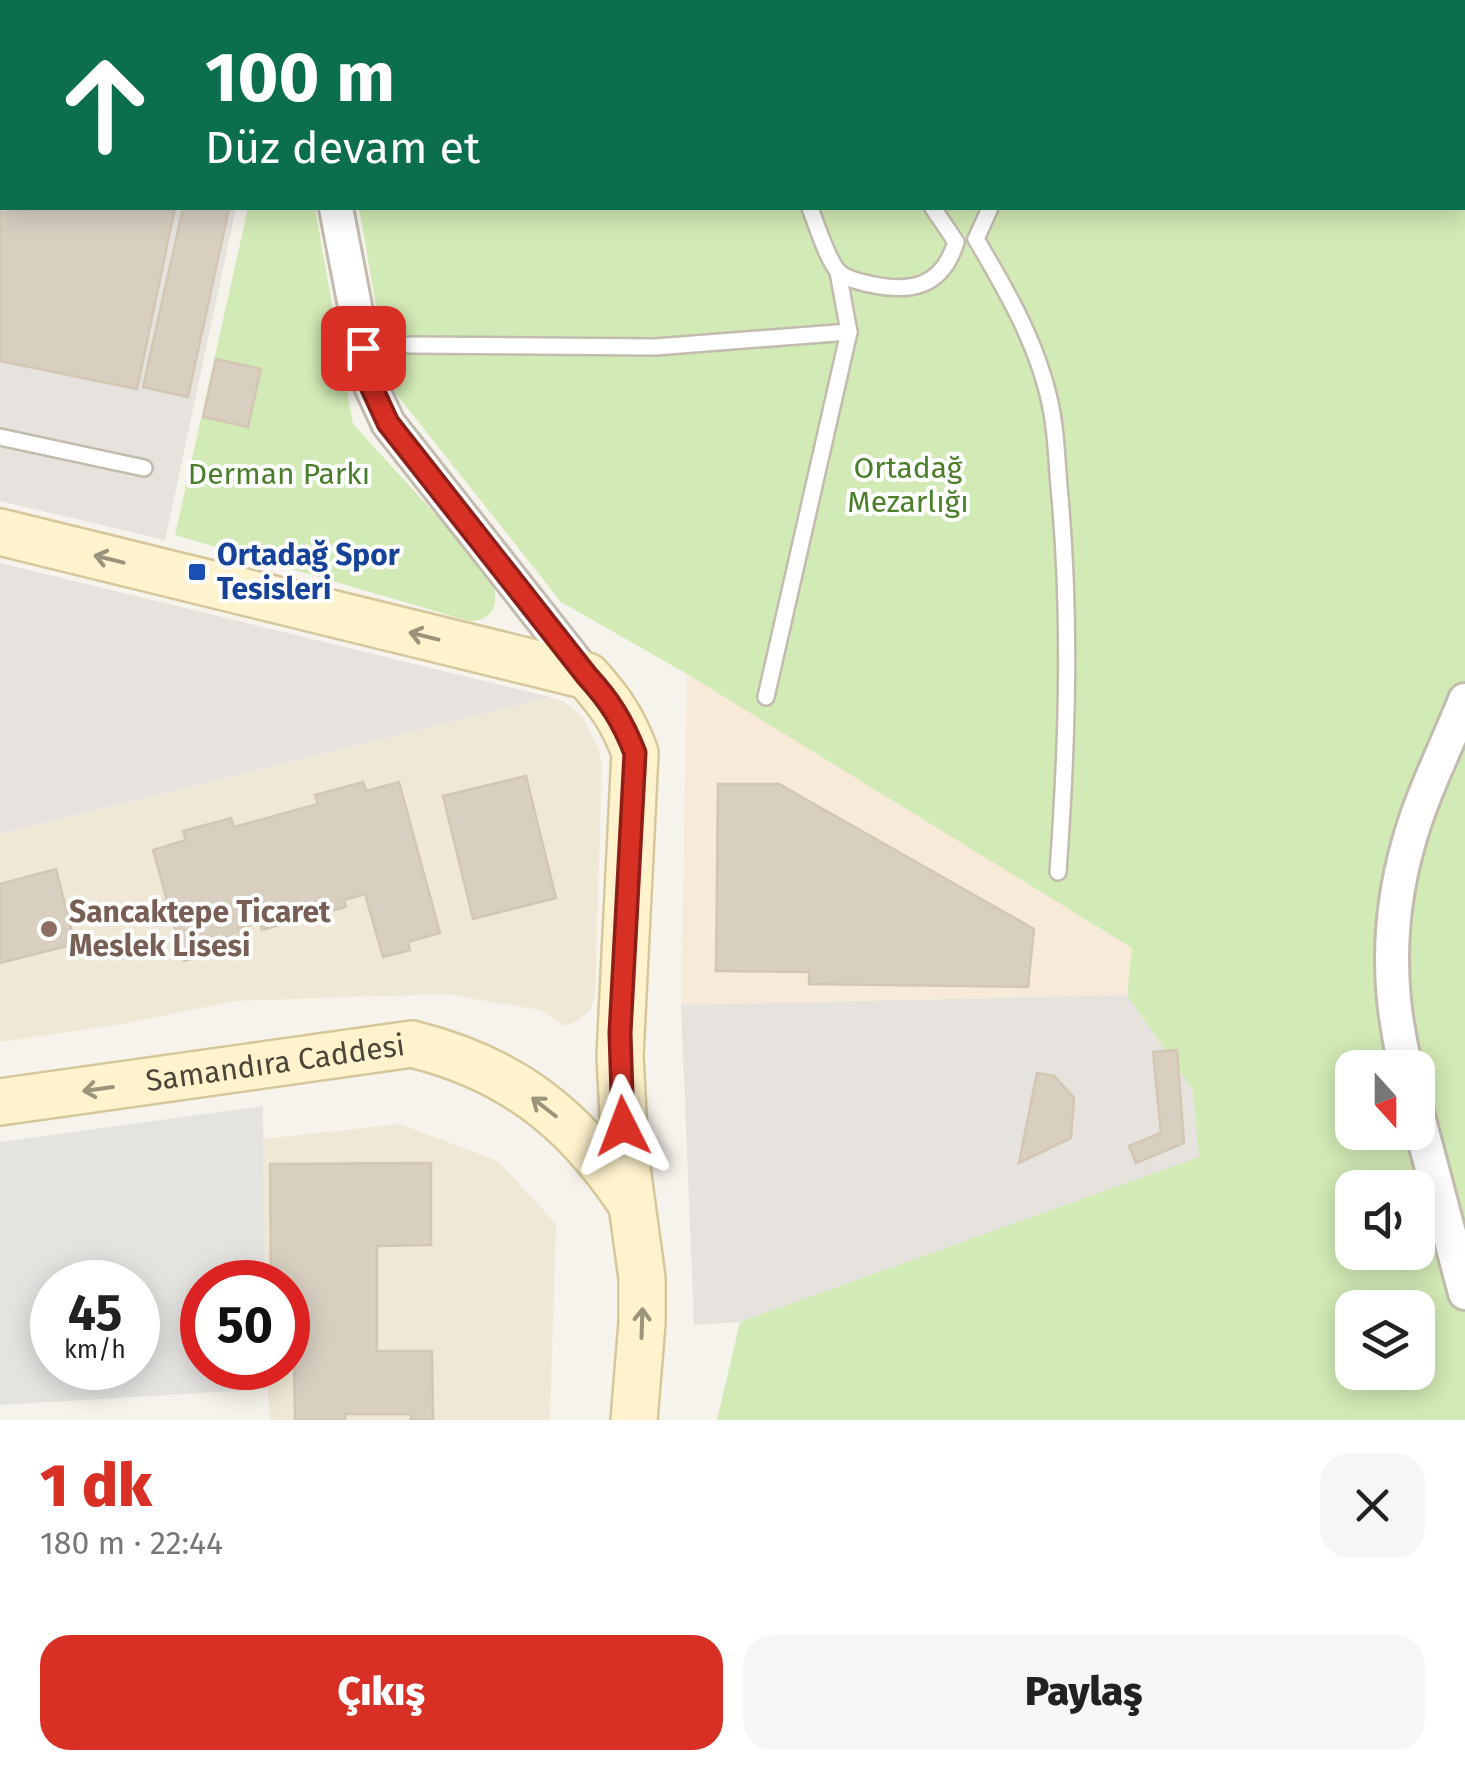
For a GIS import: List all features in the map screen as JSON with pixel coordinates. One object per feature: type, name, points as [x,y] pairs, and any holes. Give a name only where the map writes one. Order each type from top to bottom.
[{"type":"main road","points":[[0,532],[587,676],[618,712],[635,753],[620,1033],[621,1100],[632,1205]]},
{"type":"main road","name":"Samandıra Caddesi","points":[[0,1102],[412,1044],[460,1056],[506,1078],[563,1122],[599,1158],[632,1205],[642,1303],[634,1420]]},
{"type":"street","points":[[336,210],[377,404],[587,676]]},
{"type":"street","points":[[486,651],[506,645],[519,635],[525,620],[524,596]]},
{"type":"street","points":[[1402,1050],[1390,946],[1408,844],[1465,700]]},
{"type":"street","points":[[1427,1150],[1465,1293]]},
{"type":"lane","points":[[766,697],[849,332],[838,272],[811,210]]},
{"type":"lane","points":[[933,210],[956,242]]},
{"type":"lane","points":[[976,239],[989,210]]},
{"type":"lane","points":[[956,242],[976,239]]},
{"type":"lane","points":[[976,239],[1009,294],[1037,359],[1052,413],[1066,560],[1066,758],[1058,872]]},
{"type":"lane","points":[[838,272],[858,282],[889,288],[919,287],[946,268],[956,242]]},
{"type":"lane","points":[[409,345],[655,347],[849,332]]},
{"type":"lane","points":[[0,437],[144,468]]},
{"type":"shaded area","points":[[0,210],[236,210],[165,540],[0,501]]},
{"type":"shaded area","points":[[0,563],[550,697],[0,834]]},
{"type":"shaded area","points":[[687,674],[1132,948],[1127,995],[681,1005]]},
{"type":"shaded area","points":[[550,697],[563,701],[582,716],[602,765],[595,997],[589,1011],[577,1021],[565,1026],[540,1010],[445,994],[235,1001],[122,1024],[0,1042],[0,834]]},
{"type":"shaded area","points":[[1127,995],[1193,1090],[1200,1157],[740,1322],[694,1325],[681,1005]]},
{"type":"shaded area","points":[[263,1106],[265,1260],[180,1260],[180,1390],[250,1390],[0,1405],[0,1142]]},
{"type":"shaded area","points":[[400,1124],[498,1161],[556,1224],[550,1420],[270,1420],[268,1390],[310,1390],[310,1260],[265,1260],[263,1139]]},
{"type":"green space","name":"Derman Parkı","points":[[248,210],[315,210],[353,424],[490,574],[494,606],[486,617],[469,621],[175,535]]},
{"type":"green space","name":"Ortadağ Mezarlığı","points":[[359,210],[1465,210],[1465,1420],[717,1420],[740,1322],[1199,1157],[1193,1090],[1127,995],[1132,948],[687,674],[561,602],[390,386]]},
{"type":"building","points":[[0,210],[175,210],[137,389],[0,361]]},
{"type":"building","points":[[183,210],[229,210],[188,397],[143,387]]},
{"type":"building","points":[[216,359],[261,369],[248,427],[203,417]]},
{"type":"building","points":[[526,776],[556,898],[473,919],[443,796]]},
{"type":"building","points":[[363,782],[366,791],[399,782],[440,933],[408,942],[410,950],[383,957],[365,894],[344,900],[346,907],[262,930],[260,923],[238,928],[245,952],[218,959],[216,952],[184,961],[153,850],[186,840],[183,831],[231,818],[234,827],[318,804],[315,795]]},
{"type":"building","points":[[718,784],[779,784],[1034,929],[1028,987],[809,984],[809,972],[716,971]]},
{"type":"building","points":[[56,869],[75,944],[0,963],[0,884]]},
{"type":"building","points":[[1177,1050],[1184,1143],[1136,1163],[1129,1146],[1161,1133],[1153,1052]]},
{"type":"building","points":[[1037,1073],[1054,1076],[1074,1098],[1071,1138],[1019,1163]]},
{"type":"building","points":[[431,1163],[431,1245],[377,1246],[377,1351],[432,1351],[433,1420],[411,1420],[411,1414],[345,1414],[345,1420],[295,1420],[295,1390],[310,1390],[310,1260],[271,1260],[270,1164]]},
{"type":"place","name":"Ortadağ Spor Tesisleri","points":[[197,572]]},
{"type":"place","name":"Sancaktepe Ticaret Meslek Lisesi","points":[[49,929]]},
{"type":"route","points":[[363,348],[370,384],[388,423],[611,702],[635,753],[620,1033],[623,1126]]}]
